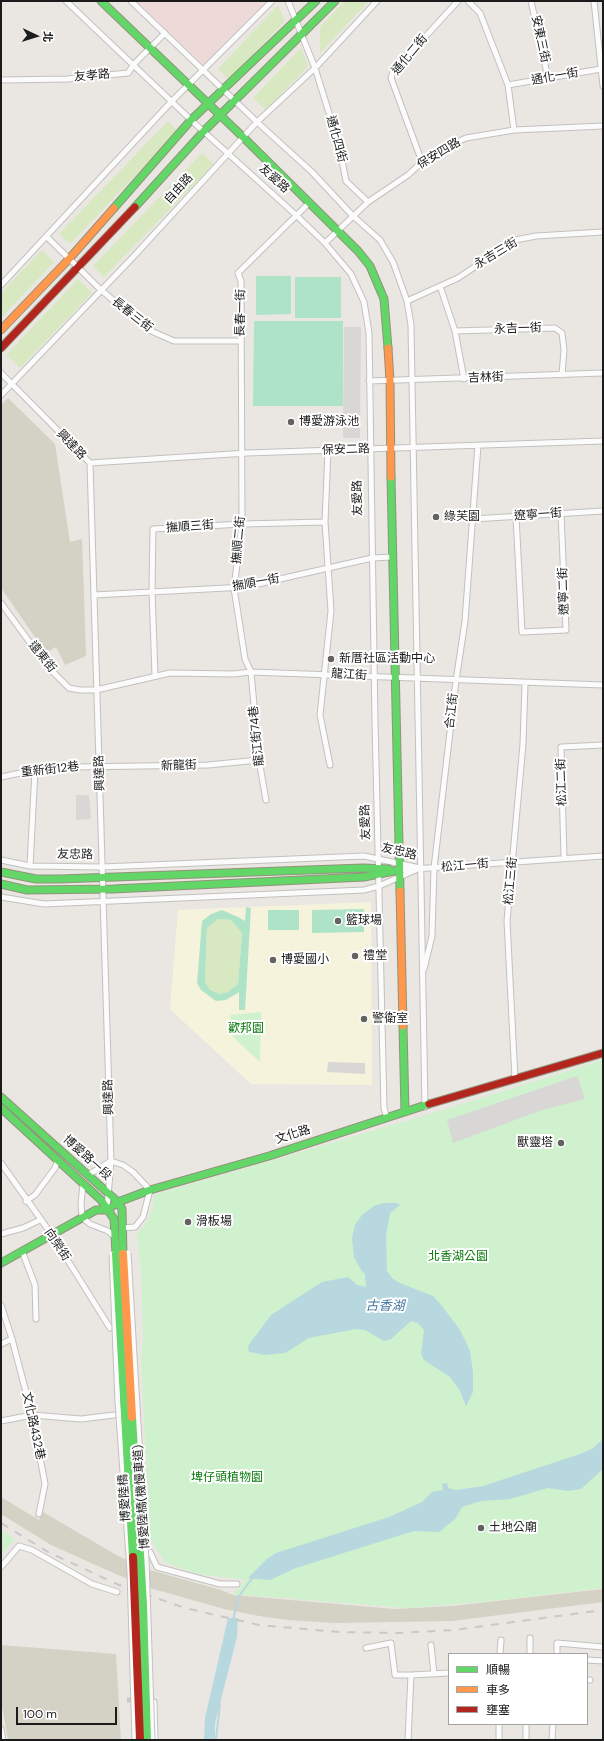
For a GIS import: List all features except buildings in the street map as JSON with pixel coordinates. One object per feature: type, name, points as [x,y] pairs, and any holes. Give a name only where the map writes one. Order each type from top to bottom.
[{"type":"street","name":"友愛路","points":[[66,1],[134,64],[191,120],[297,216],[324,243],[351,274],[364,302],[368,333],[369,449],[384,1108],[387,1118]]},
{"type":"street","name":"友愛路","points":[[101,1],[243,137],[337,230],[370,266],[384,299],[390,381],[392,557],[405,1112]]},
{"type":"street","points":[[131,1],[225,89],[257,122],[312,172],[352,215],[380,240],[393,262],[407,301],[411,325],[416,679],[425,1107]]},
{"type":"street","points":[[1,285],[47,238],[188,84],[204,70],[272,1]]},
{"type":"street","name":"通化四街","points":[[288,1],[315,68],[339,145],[346,181],[368,202]]},
{"type":"street","points":[[1,330],[69,259],[191,120],[209,105],[316,1]]},
{"type":"street","name":"自由路","points":[[1,348],[78,268],[204,131],[335,1]]},
{"type":"street","name":"自由路","points":[[1,395],[257,122],[315,68],[377,1]]},
{"type":"street","name":"通化二街","points":[[422,162],[391,78],[393,72],[458,1]]},
{"type":"street","points":[[468,1],[480,13],[508,85],[514,130]]},
{"type":"street","name":"安東三街","points":[[531,1],[548,78]]},
{"type":"street","points":[[594,1],[603,86]]},
{"type":"street","name":"友孝路","points":[[1,80],[67,78],[128,73],[134,64],[165,33]]},
{"type":"street","name":"通化一街","points":[[508,85],[601,69]]},
{"type":"street","name":"保安四路","points":[[324,243],[352,215],[368,202],[408,175],[422,162],[466,138],[514,130],[603,126]]},
{"type":"street","name":"長春一街","points":[[241,453],[241,280],[238,273],[309,203]]},
{"type":"street","name":"永吉三街","points":[[407,301],[458,278],[515,240],[536,236],[603,232]]},
{"type":"street","name":"長春三街","points":[[47,238],[101,290],[149,330],[174,341],[240,341]]},
{"type":"street","points":[[440,286],[455,331],[464,379]]},
{"type":"street","name":"永吉一街","points":[[455,331],[555,328],[562,333],[564,350],[562,375]]},
{"type":"street","name":"興達路","points":[[1,373],[90,463],[111,1161],[107,1210]]},
{"type":"street","name":"吉林街","points":[[369,381],[464,379],[603,373]]},
{"type":"street","name":"保安二路","points":[[90,463],[241,453],[603,441]]},
{"type":"street","name":"合江街","points":[[422,976],[432,936],[434,868],[456,681],[465,621],[478,445]]},
{"type":"street","points":[[328,450],[325,522],[331,611],[326,673],[320,715],[330,765]]},
{"type":"street","name":"撫順二街","points":[[241,453],[242,524],[234,588],[245,659],[251,672]]},
{"type":"street","name":"遼寧一街","points":[[473,519],[603,511]]},
{"type":"street","name":"遼寧二街","points":[[516,516],[522,632],[566,630],[561,513]]},
{"type":"street","name":"撫順三街","points":[[155,676],[152,590],[153,529],[242,524],[325,522]]},
{"type":"street","name":"撫順一街","points":[[94,594],[152,590],[245,587],[372,558],[392,557]]},
{"type":"street","name":"遠東街","points":[[1,603],[47,666],[69,688],[96,690]]},
{"type":"street","name":"龍江街","points":[[96,690],[170,673],[233,674],[251,672],[326,673],[374,677],[525,684],[603,685]]},
{"type":"street","name":"龍江街74巷","points":[[251,672],[258,760],[266,800]]},
{"type":"street","name":"松江三街","points":[[514,1079],[507,921],[523,744],[525,684]]},
{"type":"street","name":"松江二街","points":[[564,858],[561,747],[603,745]]},
{"type":"street","name":"新龍街","points":[[100,766],[208,765],[258,760]]},
{"type":"street","name":"重新街12巷","points":[[1,777],[35,770],[100,766]]},
{"type":"street","points":[[30,866],[35,770]]},
{"type":"street","name":"友忠路","points":[[1,860],[30,866],[102,867],[364,856],[379,859],[399,870]]},
{"type":"street","name":"松江一街","points":[[399,870],[603,856]]},
{"type":"street","name":"友忠路","points":[[1,872],[36,879],[102,879],[399,870]]},
{"type":"street","name":"友忠路","points":[[1,897],[44,904],[103,900],[364,890],[379,886],[399,870]]},
{"type":"street","name":"友忠路","points":[[1,884],[27,890],[102,889],[364,877],[379,871]]},
{"type":"street","name":"文化路","points":[[1,1263],[96,1210],[107,1210],[118,1202],[150,1190],[269,1156],[405,1112],[603,1053]]},
{"type":"street","name":"博愛路一段","points":[[1,1097],[109,1192],[118,1202],[122,1210],[122,1228],[119,1238]]},
{"type":"street","name":"博愛路一段","points":[[1,1108],[58,1160],[83,1186],[100,1200],[114,1219],[119,1238],[120,1254]]},
{"type":"street","points":[[26,1201],[35,1195],[55,1168],[58,1160]]},
{"type":"street","points":[[88,1174],[111,1161],[123,1165],[133,1172],[150,1190],[143,1217],[135,1227],[122,1228]]},
{"type":"street","name":"向榮街","points":[[1,1164],[26,1201],[52,1235],[110,1328]]},
{"type":"street","points":[[83,1186],[81,1203],[82,1217],[90,1224],[108,1231],[119,1238]]},
{"type":"street","points":[[1,1234],[23,1228],[40,1220]]},
{"type":"street","points":[[22,1252],[35,1285],[36,1319]]},
{"type":"street","name":"博愛陸橋(機慢車道)","points":[[120,1254],[118,1402],[130,1570],[135,1740]]},
{"type":"street","name":"博愛陸橋(機慢車道)","points":[[120,1254],[146,1560],[152,1740]]},
{"type":"street","name":"博愛陸橋","points":[[120,1254],[136,1605],[140,1740]]},
{"type":"street","name":"博愛陸橋","points":[[120,1254],[143,1604],[147,1740]]},
{"type":"street","name":"文化路432巷","points":[[1,1305],[12,1339],[32,1415],[45,1484],[39,1514]]},
{"type":"street","points":[[1,1344],[12,1339]]},
{"type":"street","points":[[1,1421],[32,1415],[81,1419],[114,1415]]},
{"type":"street","points":[[1,1568],[20,1546],[32,1550],[92,1584],[117,1592]]},
{"type":"street","points":[[150,1552],[156,1567],[220,1584],[237,1584]]},
{"type":"street","points":[[530,1638],[530,1653]]},
{"type":"street","points":[[500,1653],[501,1640]]},
{"type":"street","points":[[366,1648],[391,1643],[395,1674],[411,1675],[448,1673]]},
{"type":"street","points":[[557,1653],[557,1643],[603,1647]]},
{"type":"street","points":[[431,1645],[434,1674]]},
{"type":"street","points":[[588,1660],[603,1661]]},
{"type":"street","points":[[408,1740],[411,1675]]},
{"type":"street","points":[[154,1702],[155,1740]]},
{"type":"street","points":[[499,1725],[499,1740]]},
{"type":"street","points":[[526,1725],[526,1739]]},
{"type":"street","points":[[552,1740],[553,1725]]},
{"type":"street","points":[[1,1729],[3,1740]]},
{"type":"shaded area","points":[[136,1],[267,1],[205,66]]},
{"type":"shaded area","points":[[344,327],[361,327],[360,438],[343,438]]},
{"type":"shaded area","points":[[8,398],[55,444],[70,542],[82,539],[86,656],[65,665],[56,647],[46,653],[1,588],[1,405]]},
{"type":"shaded area","points":[[76,795],[89,795],[91,819],[76,820]]},
{"type":"shaded area","name":"博愛國小","points":[[371,902],[372,1085],[251,1084],[170,1009],[178,910]]},
{"type":"shaded area","points":[[328,1062],[365,1063],[365,1074],[327,1072]]},
{"type":"shaded area","points":[[577,1076],[585,1099],[542,1110],[453,1143],[447,1120]]},
{"type":"shaded area","points":[[1,1497],[39,1520],[43,1512],[118,1556],[150,1570],[221,1590],[233,1595],[395,1609],[452,1606],[603,1589],[603,1602],[452,1621],[335,1623],[288,1620],[259,1616],[224,1609],[150,1588],[51,1545],[1,1514]]},
{"type":"shaded area","points":[[1,1645],[116,1654],[121,1740],[8,1740],[1,1701]]},
{"type":"green space","points":[[345,1],[369,1],[320,53],[320,27]]},
{"type":"green space","points":[[278,5],[285,21],[229,80],[218,69]]},
{"type":"green space","points":[[301,48],[308,66],[266,110],[253,98]]},
{"type":"green space","points":[[168,121],[178,131],[70,244],[59,234]]},
{"type":"green space","points":[[202,153],[214,164],[104,277],[93,266]]},
{"type":"green space","points":[[42,250],[54,262],[1,318],[1,293]]},
{"type":"green space","points":[[256,276],[291,276],[291,314],[256,315]]},
{"type":"green space","points":[[295,277],[341,277],[341,318],[295,318]]},
{"type":"green space","points":[[78,279],[92,293],[20,368],[6,355]]},
{"type":"green space","points":[[254,321],[343,321],[343,406],[253,406]]},
{"type":"green space","points":[[246,907],[251,908],[245,1010],[239,1010],[239,992],[226,1000],[216,1001],[201,990],[197,983],[202,921],[211,914],[222,910],[245,921]],"holes":[[[218,919],[231,920],[242,933],[238,984],[228,992],[220,994],[210,990],[205,982],[207,928]]]},
{"type":"green space","name":"籃球場","points":[[364,909],[364,932],[312,933],[312,910]]},
{"type":"green space","points":[[268,910],[299,910],[299,930],[268,930]]},
{"type":"green space","points":[[218,919],[231,920],[242,933],[238,984],[228,992],[220,994],[210,990],[205,982],[207,928]]},
{"type":"green space","name":"歡邦園","points":[[261,1012],[260,1062],[233,1037],[230,1015]]},
{"type":"green space","name":"北香湖公園","points":[[603,1060],[603,1588],[493,1601],[407,1608],[233,1594],[246,1580],[197,1574],[165,1562],[150,1538],[141,1361],[143,1336],[141,1271],[137,1233],[143,1228],[153,1209],[154,1195],[433,1113]]},
{"type":"green space","points":[[1,1530],[15,1539],[1,1555]]},
{"type":"water","name":"古香湖","points":[[384,1203],[396,1203],[400,1205],[390,1213],[386,1235],[387,1271],[393,1279],[400,1283],[433,1296],[460,1330],[470,1351],[473,1372],[473,1392],[466,1406],[459,1389],[450,1377],[424,1360],[421,1354],[424,1330],[418,1323],[411,1321],[391,1339],[384,1341],[365,1330],[356,1329],[309,1338],[285,1353],[265,1355],[249,1352],[248,1346],[271,1315],[322,1282],[348,1277],[357,1285],[366,1287],[365,1274],[354,1257],[352,1238],[355,1225],[362,1215],[374,1206]]},
{"type":"water","points":[[603,1439],[603,1469],[581,1489],[568,1491],[548,1488],[510,1499],[481,1501],[462,1507],[455,1519],[439,1532],[414,1531],[296,1568],[270,1580],[248,1578],[267,1559],[276,1553],[389,1517],[422,1502],[432,1492],[443,1490],[442,1484],[447,1483],[448,1488],[456,1490],[483,1486],[577,1455],[592,1449]]},
{"type":"water","points":[[228,1618],[238,1618],[237,1637],[215,1723],[215,1740],[204,1740],[205,1718]]},
{"type":"waterway","points":[[233,1620],[239,1596],[254,1576]]},
{"type":"waterway","points":[[216,1740],[220,1703]]},
{"type":"tunnel","points":[[127,1700],[137,1700]]},
{"type":"railway","points":[[1,1523],[48,1552],[119,1585],[185,1608],[259,1625],[339,1632],[397,1633],[454,1630],[603,1610]]},
{"type":"traffic: fast","points":[[101,1],[243,137],[358,251],[370,266],[384,299],[388,348]]},
{"type":"traffic: fast","points":[[114,208],[191,120],[316,1]]},
{"type":"traffic: fast","points":[[135,207],[204,131],[335,1]]},
{"type":"traffic: fast","points":[[391,477],[400,891]]},
{"type":"traffic: fast","points":[[1,872],[36,879],[60,879],[363,868],[389,869]]},
{"type":"traffic: fast","points":[[1,884],[27,890],[113,889],[364,877],[399,870]]},
{"type":"traffic: fast","points":[[403,1026],[405,1112]]},
{"type":"traffic: fast","points":[[1,1097],[118,1202],[122,1209],[123,1254]]},
{"type":"traffic: fast","points":[[1,1263],[96,1210],[107,1210],[118,1202],[150,1190],[269,1156],[429,1104]]},
{"type":"traffic: fast","points":[[1,1108],[101,1200],[114,1219],[116,1254]]},
{"type":"traffic: fast","points":[[116,1254],[133,1557]]},
{"type":"traffic: fast","points":[[132,1417],[143,1605],[147,1740]]},
{"type":"traffic: slow","points":[[1,330],[69,259],[114,208]]},
{"type":"traffic: slow","points":[[388,348],[390,381],[391,477]]},
{"type":"traffic: slow","points":[[400,891],[403,1026]]},
{"type":"traffic: slow","points":[[123,1254],[132,1417]]},
{"type":"traffic: jam","points":[[1,348],[135,207]]},
{"type":"traffic: jam","points":[[429,1104],[603,1053]]},
{"type":"traffic: jam","points":[[133,1557],[140,1740]]},
{"type":"place","name":"博愛游泳池","points":[[291,422]]},
{"type":"place","name":"綠芙園","points":[[436,517]]},
{"type":"place","name":"新厝社區活動中心","points":[[331,659]]},
{"type":"place","name":"籃球場","points":[[338,921]]},
{"type":"place","name":"禮堂","points":[[355,956]]},
{"type":"place","name":"博愛國小","points":[[273,960]]},
{"type":"place","name":"警衛室","points":[[364,1019]]},
{"type":"place","name":"獸靈塔","points":[[561,1143]]},
{"type":"place","name":"滑板場","points":[[188,1222]]},
{"type":"place","name":"土地公廟","points":[[481,1528]]},
{"type":"park label","name":"埤仔頭植物園","points":[[227,1478]]}]
